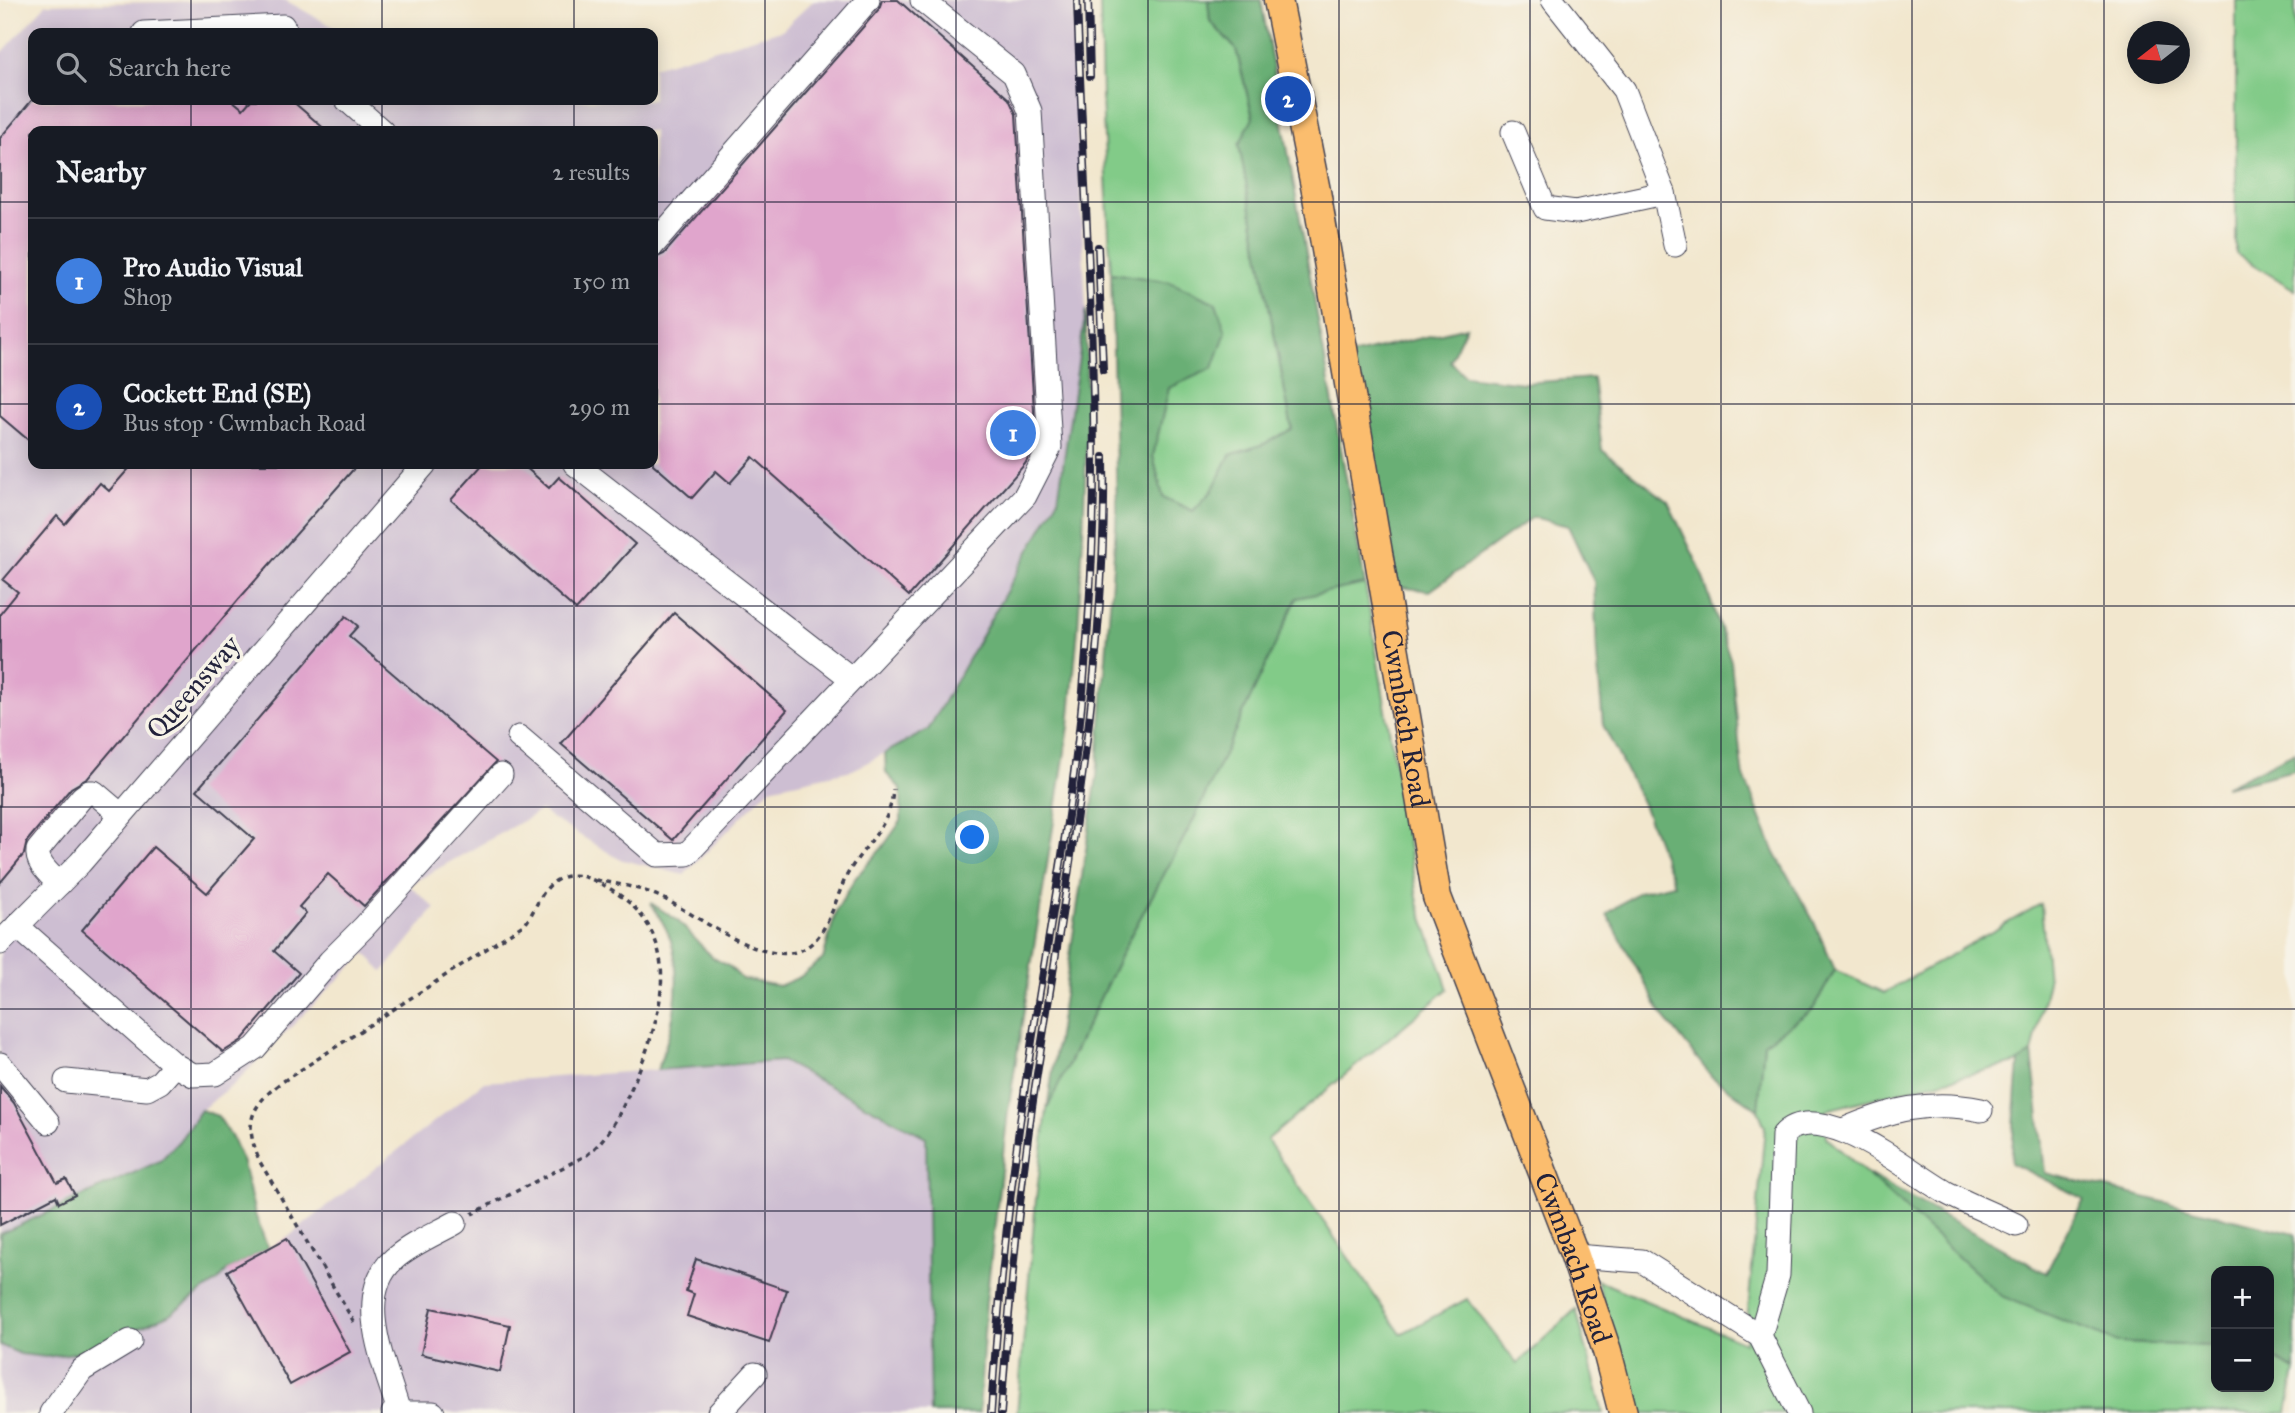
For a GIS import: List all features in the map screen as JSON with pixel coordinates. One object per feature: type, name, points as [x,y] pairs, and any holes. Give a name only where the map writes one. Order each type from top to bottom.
[{"type":"main road","name":"Cwmbach Road","points":[[1278,0],[1316,191],[1437,897],[1575,1256],[1607,1351],[1623,1413]]},
{"type":"street","points":[[658,238],[868,0]]},
{"type":"street","points":[[519,737],[657,855],[687,854],[1025,496],[1050,447],[1030,111],[1014,74],[922,0]]},
{"type":"street","points":[[1553,0],[1624,90],[1664,193],[1675,245]]},
{"type":"street","points":[[243,28],[284,28]]},
{"type":"street","points":[[351,105],[368,126]]},
{"type":"street","points":[[1513,132],[1545,208],[1576,212],[1664,193]]},
{"type":"street","name":"Queensway","points":[[0,943],[121,816],[421,469]]},
{"type":"street","points":[[581,469],[852,679]]},
{"type":"street","points":[[17,926],[175,1065],[193,1075],[215,1074],[255,1048],[330,961],[364,927],[500,775]]},
{"type":"street","points":[[59,884],[38,861],[38,850],[82,797],[94,792],[121,816]]},
{"type":"street","points":[[0,1064],[48,1122]]},
{"type":"street","points":[[66,1082],[146,1089],[160,1082],[175,1065]]},
{"type":"street","points":[[1843,1130],[1881,1114],[1914,1107],[1960,1105],[1981,1110]]},
{"type":"street","points":[[1760,1336],[1778,1275],[1783,1135],[1789,1129],[1814,1123],[1843,1130],[1947,1192],[2016,1225]]},
{"type":"street","points":[[432,1413],[396,1413],[377,1334],[374,1294],[378,1281],[392,1260],[455,1223]]},
{"type":"street","points":[[1575,1256],[1642,1261],[1760,1336],[1799,1413]]},
{"type":"street","points":[[51,1413],[82,1370],[130,1340]]},
{"type":"street","points":[[719,1413],[755,1374]]},
{"type":"path","points":[[356,1325],[254,1150],[251,1126],[255,1108],[260,1100],[279,1084],[526,923],[539,900],[556,881],[577,875],[631,886],[659,896],[760,950],[784,954],[800,950],[812,943],[823,928],[848,874],[885,823],[893,789]]},
{"type":"path","points":[[455,1223],[587,1155],[602,1143],[621,1111],[649,1047],[662,991],[661,959],[657,946],[645,921],[632,906],[617,893],[591,879]]},
{"type":"shaded area","points":[[285,0],[335,28],[28,28],[28,105],[658,105],[658,66],[782,30],[814,0],[1075,0],[1074,62],[1086,310],[1058,500],[928,730],[853,770],[770,788],[684,875],[619,859],[540,811],[409,885],[435,908],[383,972],[365,953],[234,1084],[201,1110],[179,1141],[160,1161],[0,1234],[0,55],[46,4]]},
{"type":"shaded area","points":[[782,1061],[926,1137],[930,1413],[0,1413],[0,1345],[20,1354],[168,1315],[218,1281],[227,1271],[287,1238],[484,1082]]},
{"type":"green space","points":[[1100,0],[1208,0],[1210,21],[1236,49],[1253,118],[1239,145],[1292,430],[1264,444],[1230,455],[1212,491],[1193,511],[1163,497],[1153,456],[1169,387],[1213,368],[1170,282],[1111,273]]},
{"type":"green space","points":[[1208,0],[1261,0],[1365,584],[1297,598],[1193,821],[1127,942],[1047,1109],[1097,776],[1117,512],[1111,273],[1170,282],[1216,303],[1226,332],[1213,368],[1169,388],[1153,456],[1163,497],[1193,511],[1212,491],[1230,455],[1264,444],[1292,429],[1239,145],[1253,117],[1236,49],[1210,21]]},
{"type":"green space","points":[[2236,0],[2295,0],[2295,290],[2236,254]]},
{"type":"green space","points":[[1086,310],[1087,429],[1083,537],[1069,727],[1008,1111],[986,1302],[979,1413],[930,1413],[926,1137],[782,1061],[657,1070],[672,1023],[677,974],[669,936],[651,903],[677,920],[712,957],[730,967],[742,979],[779,986],[800,977],[823,959],[836,911],[856,877],[882,848],[901,821],[901,789],[886,773],[885,753],[928,730],[1058,500]]},
{"type":"green space","points":[[1466,327],[1450,361],[1465,376],[1523,383],[1593,378],[1602,450],[1668,502],[1700,569],[1731,661],[1742,771],[1775,853],[1813,920],[1835,970],[1813,1009],[1764,1043],[1758,1110],[1712,1077],[1661,1013],[1607,914],[1638,892],[1674,884],[1642,802],[1603,725],[1594,581],[1568,526],[1533,517],[1430,591],[1391,586],[1351,355]]},
{"type":"green space","points":[[1365,584],[1418,903],[1448,989],[1267,1140],[1401,1334],[1467,1299],[1517,1364],[1576,1309],[1603,1413],[1017,1413],[1036,1199],[1047,1109],[1127,942],[1193,821],[1297,597]]},
{"type":"green space","points":[[2295,752],[2295,770],[2225,787]]},
{"type":"green space","points":[[2041,904],[2048,981],[2032,1053],[2019,1062],[1826,1110],[1826,1137],[2002,1296],[2120,1343],[2211,1346],[2211,1392],[2274,1392],[2274,1359],[2295,1370],[2287,1413],[1635,1413],[1597,1280],[1745,1343],[1765,1127],[1758,1110],[1764,1043],[1813,1009],[1835,970],[1884,993]]},
{"type":"green space","points":[[2032,1053],[2045,1173],[2295,1234],[2295,1370],[2274,1359],[2274,1266],[2211,1266],[2211,1346],[2120,1343],[2001,1296],[1865,1172],[2046,1273],[2084,1199],[2011,1163],[2019,1062]]},
{"type":"green space","points":[[201,1110],[218,1116],[231,1136],[243,1163],[255,1214],[268,1249],[227,1271],[218,1281],[168,1315],[108,1342],[74,1353],[46,1357],[20,1354],[0,1345],[0,1234],[160,1161],[179,1141]]},
{"type":"building","points":[[882,0],[898,0],[1009,99],[1016,114],[1036,444],[1025,464],[909,596],[753,457],[730,483],[716,471],[692,498],[658,468],[658,257],[664,254],[879,9]]},
{"type":"building","points":[[28,105],[238,105],[243,109],[247,105],[297,105],[321,126],[28,126],[28,440],[0,416],[0,138]]},
{"type":"building","points":[[129,469],[354,469],[239,599],[88,778],[71,788],[27,841],[24,854],[0,883],[0,614],[18,592],[3,580],[57,516],[65,524],[100,483],[109,491]]},
{"type":"building","points":[[479,469],[528,469],[549,488],[559,477],[635,544],[576,610],[451,500]]},
{"type":"building","points":[[674,613],[787,710],[673,840],[561,744]]},
{"type":"building","points":[[346,616],[358,626],[349,636],[496,762],[364,906],[328,874],[299,907],[306,913],[274,951],[299,973],[242,1040],[223,1052],[82,930],[153,847],[207,893],[254,839],[197,790]]},
{"type":"building","points":[[0,1086],[14,1103],[57,1183],[66,1179],[75,1195],[59,1203],[56,1196],[0,1225]]},
{"type":"building","points":[[287,1238],[350,1352],[290,1385],[227,1271]]},
{"type":"building","points":[[696,1259],[787,1290],[769,1343],[687,1316],[694,1294],[686,1291]]},
{"type":"building","points":[[431,1308],[510,1325],[500,1372],[421,1354]]},
{"type":"railway","points":[[991,1413],[1014,1168],[1072,790],[1089,609],[1094,498],[1093,412],[1077,0]]},
{"type":"railway","points":[[1088,0],[1090,76]]},
{"type":"railway","points":[[1098,247],[1103,370]]},
{"type":"railway","points":[[1001,1413],[1024,1168],[1072,852],[1092,695],[1103,537],[1104,457]]},
{"type":"place","name":"Cockett End (SE)","points":[[1288,99]]},
{"type":"place","name":"Pro Audio Visual","points":[[1013,433]]}]
